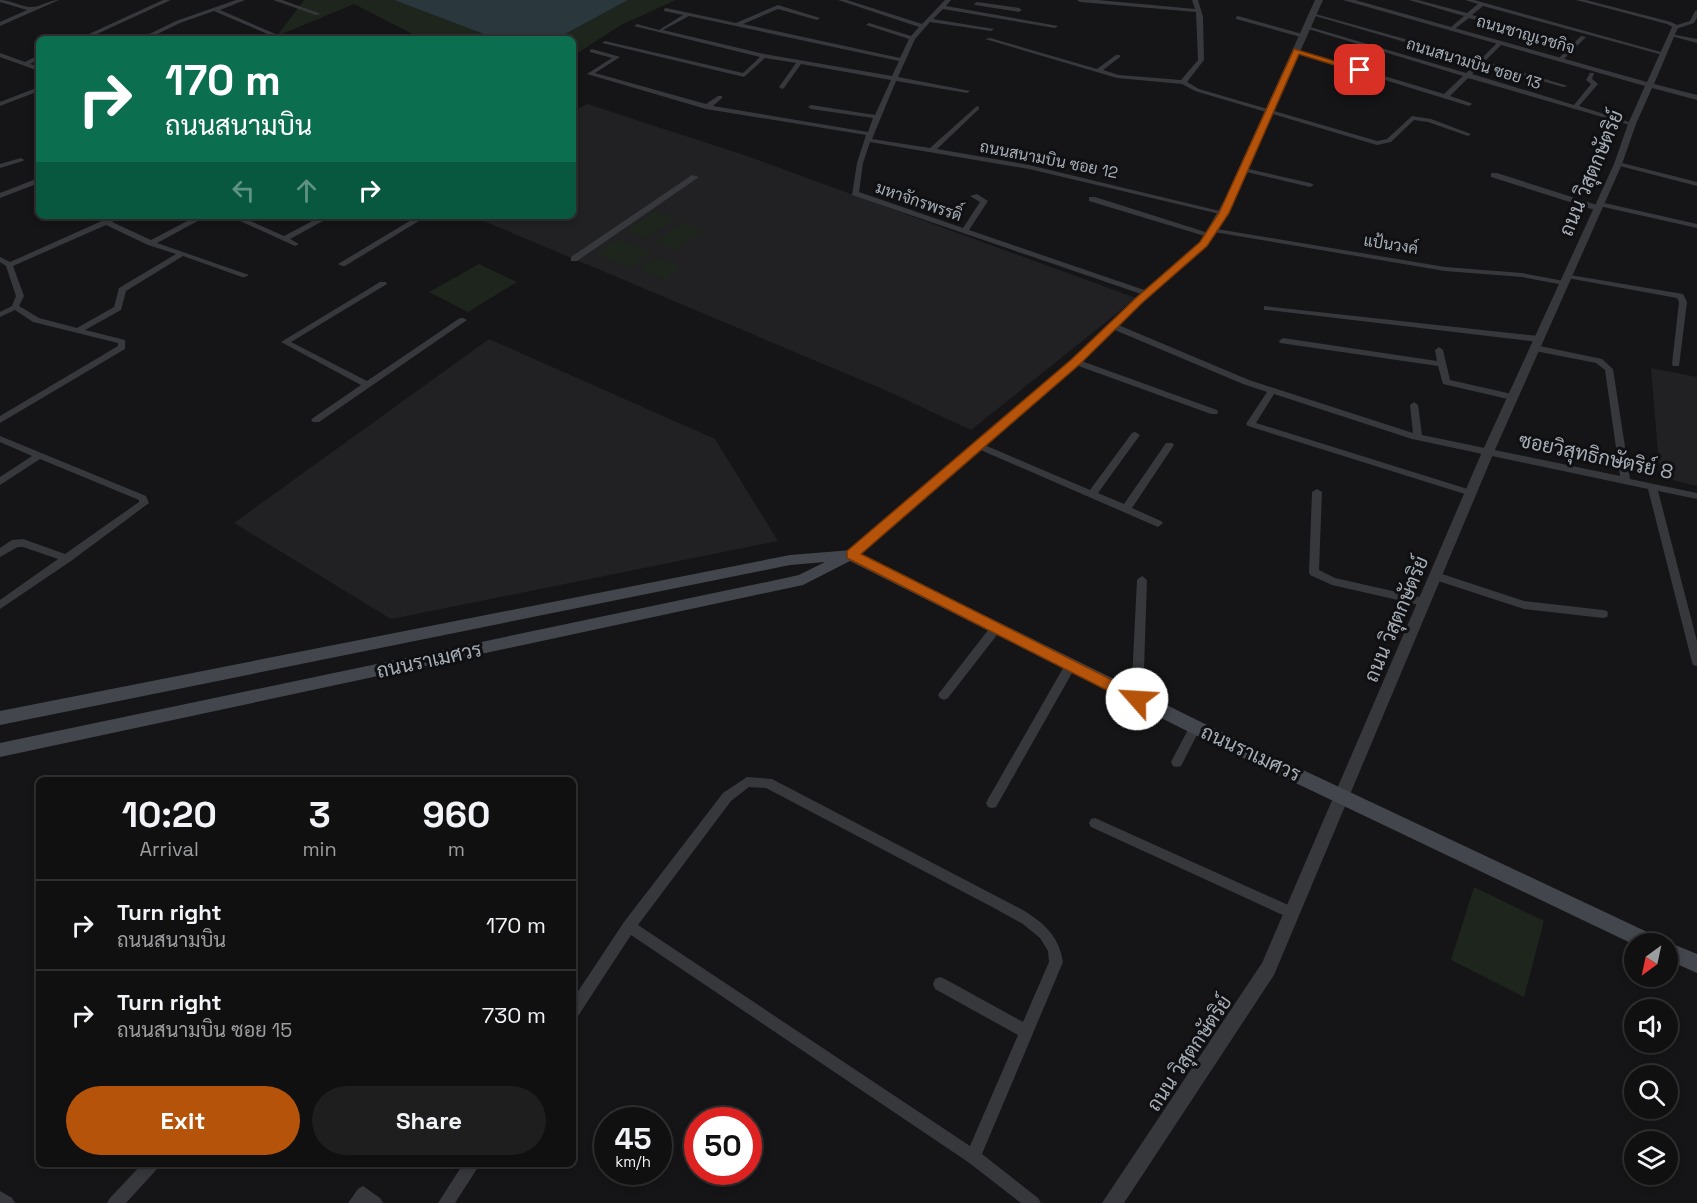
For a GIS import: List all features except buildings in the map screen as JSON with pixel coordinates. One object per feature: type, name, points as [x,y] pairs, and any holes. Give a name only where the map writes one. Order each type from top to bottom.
[{"type":"main road","name":"ถนนราเมศวร","points":[[0,750],[575,630],[803,579],[852,555]]},
{"type":"main road","name":"ถนนราเมศวร","points":[[0,718],[790,560],[852,555],[1137,699],[1630,933]]},
{"type":"main road","points":[[570,603],[575,630]]},
{"type":"main road","points":[[1678,955],[1697,964]]},
{"type":"street","points":[[0,0],[33,10]]},
{"type":"street","points":[[0,24],[56,0]]},
{"type":"street","points":[[88,36],[168,0]]},
{"type":"street","points":[[148,36],[178,22],[242,0]]},
{"type":"street","points":[[276,0],[318,14]]},
{"type":"street","points":[[841,0],[923,26]]},
{"type":"street","points":[[1080,0],[1199,11]]},
{"type":"street","points":[[1183,82],[1201,60],[1199,11],[1195,0]]},
{"type":"street","points":[[852,555],[1076,362],[1147,294],[1190,258],[1212,232],[1224,213],[1271,112],[1319,0]]},
{"type":"street","name":"ถนนชาญเวชกิจ","points":[[1347,0],[1697,98]]},
{"type":"street","points":[[1412,0],[1556,40]]},
{"type":"street","points":[[1468,0],[1665,54]]},
{"type":"street","points":[[1580,0],[1669,23],[1675,31],[1697,41]]},
{"type":"street","points":[[945,2],[1019,10]]},
{"type":"street","points":[[945,2],[1055,26]]},
{"type":"street","name":"มหาจักรพรรดิ์","points":[[945,2],[912,38],[868,137],[860,163],[855,193],[1147,294]]},
{"type":"street","points":[[1095,12],[1098,3]]},
{"type":"street","points":[[1452,29],[1482,4]]},
{"type":"street","points":[[736,25],[778,7],[817,18]]},
{"type":"street","points":[[216,10],[277,36]]},
{"type":"street","points":[[666,10],[903,60]]},
{"type":"street","points":[[1675,31],[1692,22],[1697,12]]},
{"type":"street","points":[[1314,14],[1565,86]]},
{"type":"street","points":[[662,29],[686,16]]},
{"type":"street","name":"ถนนสนามบิน ซอย 13","points":[[1238,18],[1400,55],[1632,124]]},
{"type":"street","points":[[929,20],[991,28]]},
{"type":"street","points":[[869,25],[912,38]]},
{"type":"street","points":[[637,26],[764,56],[967,91]]},
{"type":"street","name":"ถนน วิสุตกษัตริย์","points":[[1112,1203],[1268,969],[1488,452],[1618,164],[1632,124],[1675,31]]},
{"type":"street","points":[[1560,60],[1583,37]]},
{"type":"street","points":[[988,39],[1128,79],[1183,82],[1207,94],[1382,144],[1389,141],[1412,118],[1429,120],[1468,134]]},
{"type":"street","points":[[605,43],[744,75]]},
{"type":"street","points":[[1400,55],[1416,43]]},
{"type":"street","points":[[1446,96],[1500,43]]},
{"type":"street","name":"ถนนสนามบิน ซอย 12","points":[[592,51],[617,57],[590,74],[706,106],[1105,183],[1224,213]]},
{"type":"street","points":[[1296,51],[1469,104]]},
{"type":"street","points":[[0,55],[36,68]]},
{"type":"street","points":[[736,83],[764,56]]},
{"type":"street","points":[[1098,71],[1119,56]]},
{"type":"street","points":[[25,63],[36,58]]},
{"type":"street","points":[[782,87],[800,62]]},
{"type":"street","points":[[1575,107],[1595,84],[1589,80],[1592,74]]},
{"type":"street","points":[[0,104],[36,90]]},
{"type":"street","points":[[706,106],[720,97]]},
{"type":"street","points":[[811,107],[877,117]]},
{"type":"street","points":[[932,150],[977,108]]},
{"type":"street","points":[[0,166],[21,160]]},
{"type":"street","points":[[1618,164],[1697,184]]},
{"type":"street","points":[[1244,170],[1310,185]]},
{"type":"street","points":[[1494,175],[1599,206],[1697,226]]},
{"type":"street","points":[[574,259],[695,177]]},
{"type":"street","points":[[0,196],[36,182]]},
{"type":"street","points":[[966,231],[984,201],[974,196]]},
{"type":"street","name":"แป้นวงค์","points":[[1092,199],[1212,232],[1445,269],[1565,279],[1680,296],[1683,302],[1676,364]]},
{"type":"street","points":[[9,265],[112,219]]},
{"type":"street","points":[[151,243],[197,219]]},
{"type":"street","points":[[240,219],[295,244]]},
{"type":"street","points":[[284,239],[322,219]]},
{"type":"street","points":[[342,264],[418,219]]},
{"type":"street","points":[[106,222],[180,255],[245,275]]},
{"type":"street","points":[[80,329],[118,308],[122,290],[180,255]]},
{"type":"street","points":[[0,260],[9,265],[20,296],[15,307],[0,315]]},
{"type":"street","points":[[365,384],[285,342],[383,284]]},
{"type":"street","points":[[0,420],[122,347],[122,342],[80,329],[36,320],[15,307]]},
{"type":"street","points":[[1267,308],[1537,344],[1599,362],[1610,369],[1624,480]]},
{"type":"street","points":[[315,420],[365,384],[463,320]]},
{"type":"street","name":"ซอยวิสุทธิกษัตริย์ 8","points":[[1113,326],[1222,373],[1418,437],[1697,496]]},
{"type":"street","points":[[1283,341],[1442,364]]},
{"type":"street","points":[[1439,350],[1446,382],[1512,397]]},
{"type":"street","points":[[1076,362],[1214,412]]},
{"type":"street","points":[[1272,391],[1251,424],[1471,493]]},
{"type":"street","points":[[1414,405],[1418,437]]},
{"type":"street","points":[[1092,495],[1135,435]]},
{"type":"street","points":[[0,439],[142,498],[144,503],[67,558],[3,598]]},
{"type":"street","points":[[1126,509],[1169,445]]},
{"type":"street","points":[[979,446],[1158,523]]},
{"type":"street","points":[[0,482],[40,454]]},
{"type":"street","points":[[1652,486],[1697,662]]},
{"type":"street","points":[[1317,492],[1314,572],[1332,581],[1424,602]]},
{"type":"street","points":[[0,553],[16,543],[23,543],[67,558]]},
{"type":"street","points":[[1436,576],[1524,605],[1603,614]]},
{"type":"street","points":[[1137,699],[1142,580]]},
{"type":"street","points":[[944,695],[996,628]]},
{"type":"street","points":[[992,803],[1070,666]]},
{"type":"street","points":[[1178,762],[1195,727]]},
{"type":"street","points":[[576,1006],[629,926],[727,797],[747,782],[768,783],[999,904],[1031,922],[1049,937],[1056,950],[1056,962],[973,1157]]},
{"type":"street","points":[[1095,823],[1292,913]]},
{"type":"street","points":[[629,926],[973,1157],[1033,1203]]},
{"type":"street","points":[[940,984],[1027,1032]]},
{"type":"street","points":[[115,1203],[149,1167]]},
{"type":"street","points":[[446,1203],[470,1167]]},
{"type":"street","points":[[356,1203],[363,1194],[375,1203]]},
{"type":"street","points":[[0,1199],[7,1203]]},
{"type":"shaded area","points":[[304,0],[394,0],[489,36],[416,36],[354,4],[277,36]]},
{"type":"shaded area","points":[[394,0],[628,0],[562,36],[489,36]]},
{"type":"shaded area","points":[[628,0],[676,0],[621,25],[576,54],[576,36],[562,36]]},
{"type":"shaded area","points":[[587,104],[744,155],[1136,298],[971,430],[885,390],[479,219],[576,219],[576,110]]},
{"type":"shaded area","points":[[655,211],[675,219],[646,239],[626,231]]},
{"type":"shaded area","points":[[683,222],[704,230],[676,250],[655,242]]},
{"type":"shaded area","points":[[619,239],[652,252],[630,268],[597,254]]},
{"type":"shaded area","points":[[657,257],[681,266],[664,279],[640,269]]},
{"type":"shaded area","points":[[479,264],[517,282],[468,312],[429,292]]},
{"type":"shaded area","points":[[489,339],[715,439],[778,541],[391,619],[234,523]]},
{"type":"shaded area","points":[[1651,368],[1697,377],[1697,486],[1660,477]]},
{"type":"shaded area","points":[[1474,887],[1544,921],[1524,997],[1451,960]]},
{"type":"route","points":[[1137,699],[852,555],[1076,362],[1139,300],[1190,258],[1203,244],[1224,213],[1271,112],[1296,51],[1360,70]]}]
